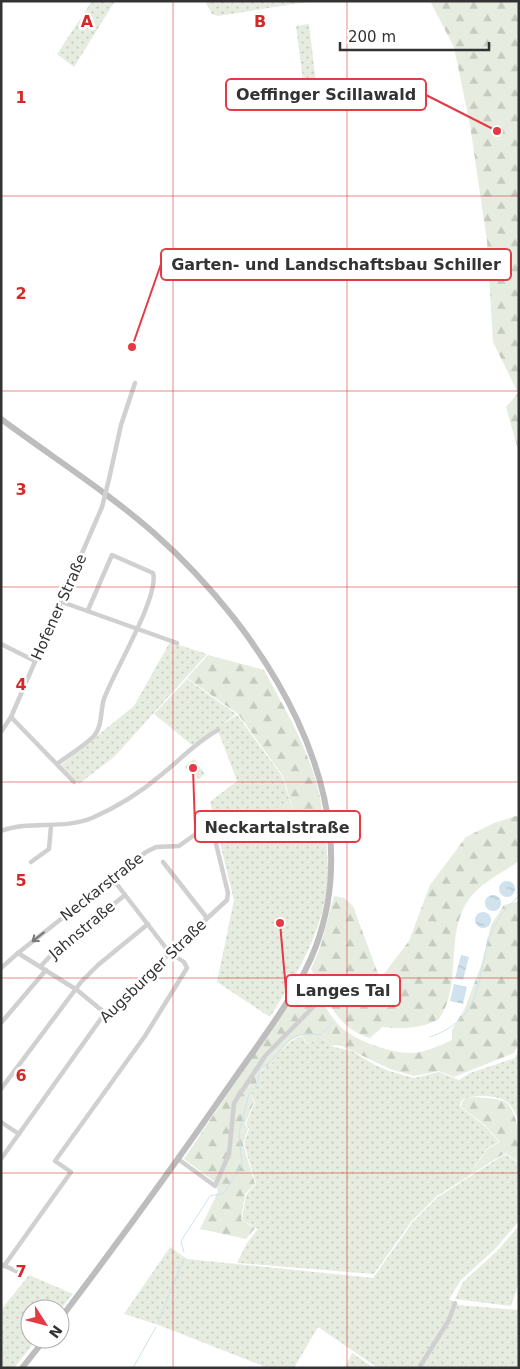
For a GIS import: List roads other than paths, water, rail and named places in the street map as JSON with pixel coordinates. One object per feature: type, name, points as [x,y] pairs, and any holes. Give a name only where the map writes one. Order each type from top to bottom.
[{"type":"main road","points":[[1,419],[109,496],[173,551],[231,615],[267,668],[289,706],[310,752],[325,795],[328,814],[332,876],[330,896],[316,945],[298,981],[178,1159],[70,1305]]},
{"type":"main road","points":[[22,1368],[37,1349]]},
{"type":"street","name":"Hofener Straße","points":[[1,732],[11,716],[102,507],[121,425],[135,383]]},
{"type":"street","points":[[57,764],[94,736],[100,725],[104,700],[137,628],[148,599],[154,578],[153,574],[112,555],[88,610]]},
{"type":"street","points":[[62,602],[178,643]]},
{"type":"street","points":[[1,644],[35,662]]},
{"type":"street","points":[[11,716],[74,782]]},
{"type":"street","points":[[1,831],[22,825],[51,826],[90,819],[115,808],[160,776],[192,747],[218,730]]},
{"type":"street","name":"Neckarstraße","points":[[1,968],[146,852],[156,847],[179,846],[211,823]]},
{"type":"street","name":"Augsburger Straße","points":[[1,1158],[106,1013],[169,952],[224,904],[228,896],[211,823]]},
{"type":"street","points":[[31,862],[49,849],[51,826]]},
{"type":"street","points":[[163,862],[207,918]]},
{"type":"street","points":[[18,1272],[3,1265],[71,1172],[55,1161],[145,1036],[187,968],[184,962],[169,952],[112,878]]},
{"type":"street","name":"Jahnstraße","points":[[41,966],[51,955],[125,894]]},
{"type":"street","points":[[1,1089],[98,965],[148,924]]},
{"type":"street","points":[[18,953],[77,990],[106,1013]]},
{"type":"street","name":"Jahnstraße","points":[[1,1023],[46,970]]},
{"type":"street","points":[[178,1159],[215,1186],[229,1154],[234,1103],[265,1056],[323,997]]},
{"type":"street","points":[[1,1122],[19,1134]]},
{"type":"street","points":[[419,1368],[449,1320],[455,1303]]},
{"type":"water","points":[[504,881],[510,881],[515,886],[513,895],[504,897],[499,892],[499,886]]},
{"type":"water","points":[[493,895],[499,897],[501,903],[499,909],[493,911],[487,909],[485,903],[487,897]]},
{"type":"water","points":[[480,912],[486,912],[491,917],[489,926],[480,928],[475,923],[475,917]]},
{"type":"water","points":[[461,955],[469,957],[463,980],[455,978]]},
{"type":"water","points":[[454,984],[467,987],[463,1004],[450,1001]]},
{"type":"waterway","points":[[430,1037],[450,1028],[463,1016],[472,1003],[489,940],[496,923],[506,908],[519,896]]},
{"type":"waterway","points":[[184,1252],[181,1242],[210,1196],[224,1193],[242,1164],[239,1133],[249,1094],[255,1088],[261,1068],[276,1056],[291,1039],[307,1034],[320,1035],[333,1023]]},
{"type":"waterway","points":[[158,1323],[184,1258]]},
{"type":"waterway","points":[[133,1368],[156,1327]]},
{"type":"place","name":"Oeffinger Scillawald","points":[[497,131]]},
{"type":"place","name":"Garten- und Landschaftsbau Schiller","points":[[132,347]]},
{"type":"place","name":"Neckartalstraße","points":[[193,768]]},
{"type":"place","name":"Langes Tal","points":[[280,923]]}]
